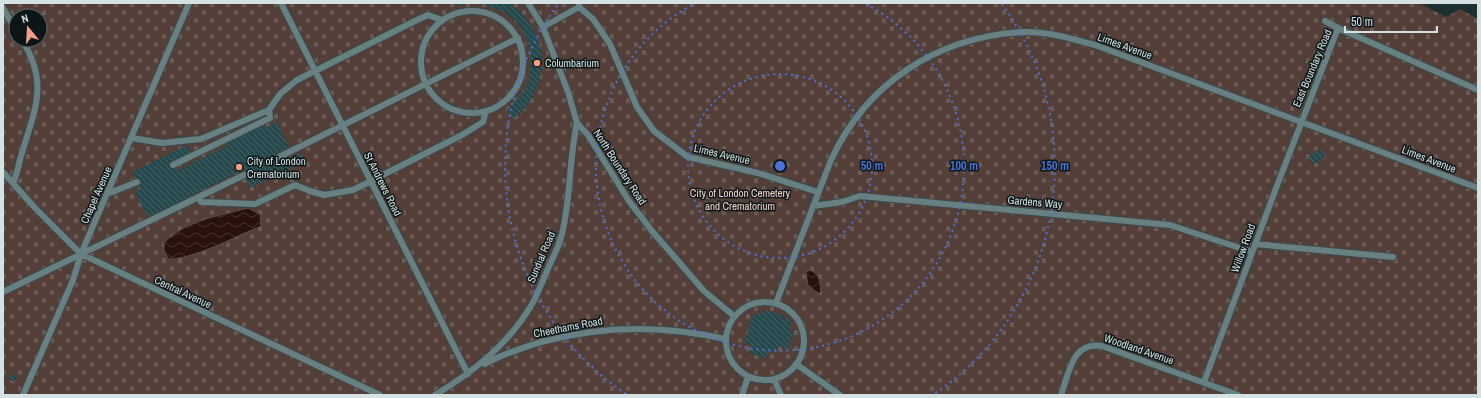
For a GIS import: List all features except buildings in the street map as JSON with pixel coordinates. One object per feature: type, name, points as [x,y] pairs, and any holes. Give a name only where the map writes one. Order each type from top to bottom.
[{"type":"lane","name":"Chapel Avenue","points":[[23,395],[73,280],[81,254],[189,3]]},
{"type":"lane","name":"St Andrews Road","points":[[281,3],[315,74],[468,374]]},
{"type":"lane","name":"North Boundary Road","points":[[528,3],[543,27],[568,92],[577,122],[588,134],[625,195],[652,231],[704,291],[734,316]]},
{"type":"lane","points":[[543,27],[579,5]]},
{"type":"lane","name":"Limes Avenue","points":[[579,5],[593,18],[610,44],[637,107],[654,131],[688,157],[758,173],[817,195],[840,141],[854,119],[869,101],[894,78],[924,59],[958,44],[992,36],[1025,32],[1066,38],[1095,45],[1478,188]]},
{"type":"lane","points":[[3,8],[8,17]]},
{"type":"lane","points":[[470,10],[484,12],[498,17],[518,38],[522,53],[523,68],[519,82],[511,95],[500,105],[486,111],[465,112],[445,106],[434,97],[426,85],[421,71],[420,56],[424,42],[432,30],[442,20],[456,13],[470,10]]},
{"type":"lane","points":[[132,138],[162,143],[201,139],[269,110],[280,94],[296,80],[419,18],[428,15],[442,20]]},
{"type":"lane","points":[[1325,21],[1338,28]]},
{"type":"lane","name":"East Boundary Road","points":[[1301,121],[1338,28],[1478,90]]},
{"type":"lane","points":[[279,157],[518,38]]},
{"type":"lane","points":[[13,182],[16,177],[20,157],[34,117],[39,92],[32,59],[26,48]]},
{"type":"lane","points":[[173,164],[270,118],[269,110]]},
{"type":"lane","points":[[198,197],[201,202],[255,204],[295,185],[324,195],[353,190],[462,135],[483,122],[486,111]]},
{"type":"lane","name":"Willow Road","points":[[1204,382],[1301,121]]},
{"type":"lane","name":"Sundial Road","points":[[468,374],[492,354],[511,333],[532,304],[562,236],[577,122]]},
{"type":"lane","name":"Central Avenue","points":[[3,172],[35,208],[81,254],[380,395]]},
{"type":"lane","points":[[3,292],[244,174]]},
{"type":"lane","points":[[107,194],[137,182]]},
{"type":"lane","points":[[776,304],[817,195]]},
{"type":"lane","name":"Gardens Way","points":[[813,206],[842,202],[860,196],[1170,224],[1252,252]]},
{"type":"lane","points":[[1255,244],[1393,257]]},
{"type":"lane","points":[[764,302],[776,304],[792,313],[802,329],[804,347],[796,364],[788,373],[774,379],[762,380],[748,377],[739,370],[731,361],[727,351],[726,339],[729,325],[734,316],[752,304],[764,302]]},
{"type":"lane","name":"Cheethams Road","points":[[468,374],[494,358],[521,348],[562,336],[600,330],[642,328],[677,330],[726,339]]},
{"type":"lane","name":"Woodland Avenue","points":[[1061,395],[1074,358],[1079,351],[1092,344],[1102,346],[1238,395]]},
{"type":"lane","points":[[796,364],[840,395]]},
{"type":"lane","points":[[435,395],[468,374]]},
{"type":"lane","points":[[742,395],[748,377]]},
{"type":"lane","points":[[774,379],[781,395]]},
{"type":"green space","name":"City of London Cemetery and Crematorium","points":[[3,3],[1419,3],[1446,17],[1460,9],[1478,19],[1478,395],[3,395]]},
{"type":"water","points":[[248,208],[260,214],[261,226],[202,252],[189,256],[168,259],[164,250],[164,243],[182,229],[203,220]]},
{"type":"water","points":[[810,270],[818,277],[821,287],[820,294],[808,286],[806,272]]},
{"type":"place","name":"Columbarium","points":[[537,63]]},
{"type":"place","name":"City of London Crematorium","points":[[239,167]]}]
